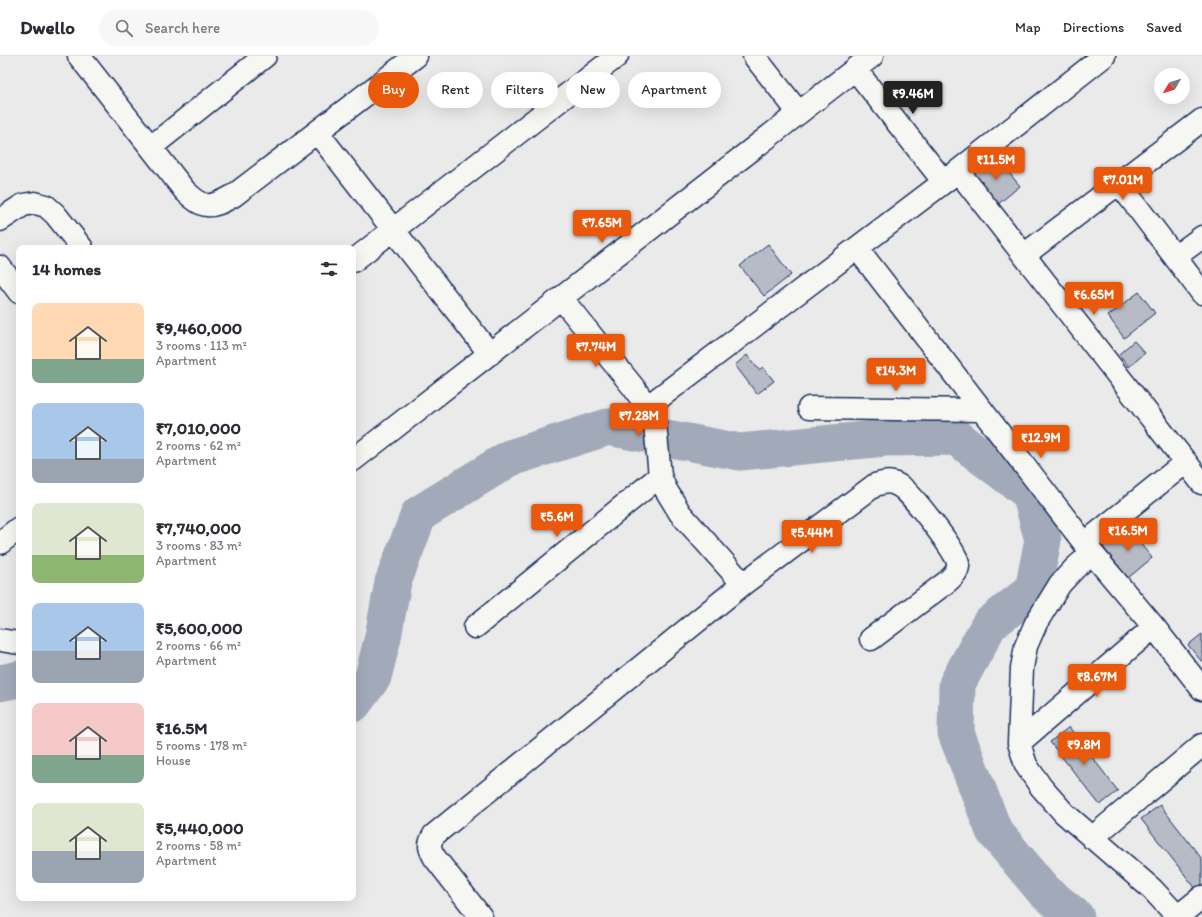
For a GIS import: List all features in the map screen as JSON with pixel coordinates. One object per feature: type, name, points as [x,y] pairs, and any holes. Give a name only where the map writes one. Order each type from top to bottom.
[{"type":"street","points":[[79,56],[185,191],[196,201],[207,206],[220,204],[233,196],[416,56]]},
{"type":"street","points":[[151,148],[265,56]]},
{"type":"street","points":[[356,259],[617,56]]},
{"type":"street","points":[[754,56],[799,113]]},
{"type":"street","points":[[356,458],[872,56]]},
{"type":"street","points":[[651,415],[857,248],[1104,56]]},
{"type":"street","points":[[855,69],[1024,255],[1202,483]]},
{"type":"street","points":[[1024,255],[1202,120]]},
{"type":"street","points":[[318,132],[490,354]]},
{"type":"street","points":[[1119,183],[1202,293]]},
{"type":"street","points":[[0,220],[23,205],[34,203],[46,206],[55,214],[80,245]]},
{"type":"street","points":[[1175,257],[1202,237]]},
{"type":"street","points":[[857,248],[1089,548],[1154,627],[1202,689]]},
{"type":"street","points":[[0,267],[16,288]]},
{"type":"street","points":[[561,298],[634,388],[651,415],[657,446],[660,476],[666,490],[680,513],[743,584]]},
{"type":"street","points":[[809,408],[982,410]]},
{"type":"street","points":[[1186,462],[1089,548],[1075,568],[1060,584],[1036,623],[1026,646],[1022,668],[1019,743],[1026,765],[1041,787],[1064,813],[1152,889],[1178,917],[1202,897]]},
{"type":"street","points":[[475,627],[660,476]]},
{"type":"street","points":[[481,917],[435,858],[430,849],[430,842],[434,835],[743,584],[875,485],[888,482],[901,486],[911,496],[953,551],[958,563],[956,573],[948,581],[871,639]]},
{"type":"street","points":[[0,543],[16,530]]},
{"type":"street","points":[[1019,743],[1154,627]]},
{"type":"street","points":[[0,640],[16,643]]},
{"type":"street","points":[[1092,838],[1202,745]]},
{"type":"building","points":[[995,156],[1020,186],[997,205],[972,176]]},
{"type":"building","points":[[768,244],[791,275],[764,296],[740,266]]},
{"type":"building","points":[[1139,292],[1155,313],[1124,338],[1108,316]]},
{"type":"building","points":[[1134,341],[1145,353],[1129,367],[1119,354]]},
{"type":"building","points":[[747,355],[759,370],[763,367],[774,381],[757,394],[735,365]]},
{"type":"building","points":[[1127,527],[1152,558],[1128,578],[1103,547]]},
{"type":"building","points":[[1202,634],[1202,662],[1188,645]]},
{"type":"building","points":[[1069,727],[1118,791],[1100,805],[1050,742]]},
{"type":"building","points":[[1160,805],[1202,859],[1202,884],[1196,889],[1141,819]]},
{"type":"waterway","points":[[356,700],[373,677],[383,637],[393,582],[419,514],[510,458],[608,427],[740,452],[885,438],[956,437],[1030,493],[1043,540],[1033,590],[989,625],[957,684],[956,733],[994,831],[1044,891],[1076,917]]},
{"type":"waterway","points":[[0,683],[16,680]]}]
